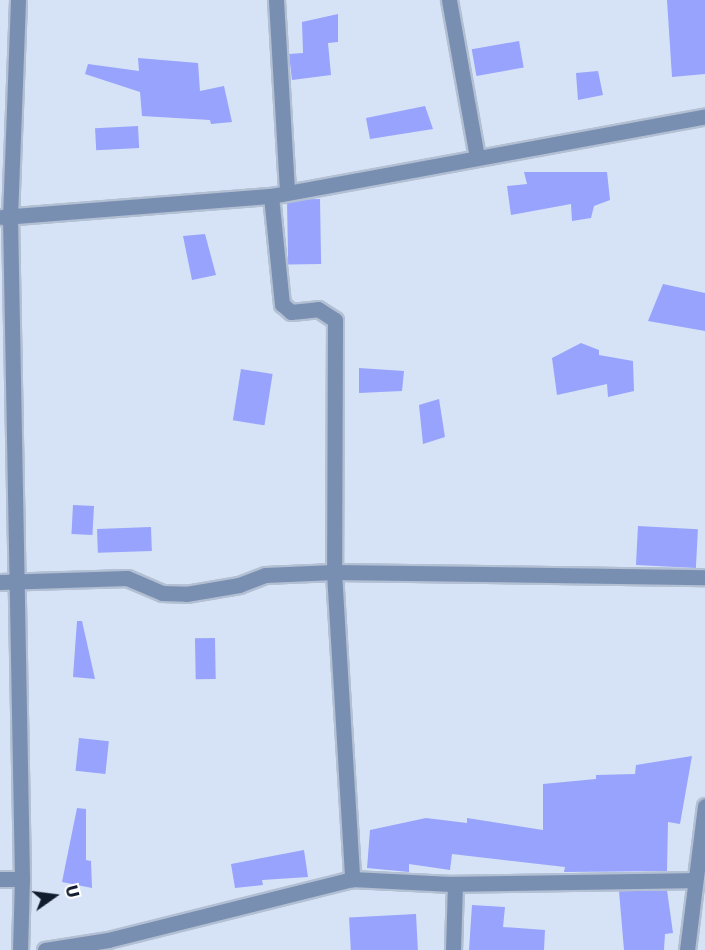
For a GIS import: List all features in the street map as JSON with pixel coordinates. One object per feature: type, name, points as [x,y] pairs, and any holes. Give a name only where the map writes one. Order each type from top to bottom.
[{"type":"street","points":[[18,0],[7,66],[5,216],[6,371],[18,582],[22,879],[20,950]]},
{"type":"street","points":[[276,0],[287,193]]},
{"type":"street","points":[[449,0],[477,158]]},
{"type":"street","points":[[5,216],[271,196],[705,116]]},
{"type":"street","points":[[271,196],[282,304],[291,312],[318,309],[335,320],[334,572],[352,879]]},
{"type":"street","points":[[0,582],[127,578],[162,593],[186,594],[239,585],[265,575],[334,572],[705,577]]},
{"type":"street","points":[[687,950],[693,879],[702,837],[705,806]]},
{"type":"street","points":[[0,879],[22,879]]},
{"type":"street","points":[[45,950],[108,940],[352,879],[455,884],[693,879]]},
{"type":"street","points":[[453,950],[455,884]]},
{"type":"building","points":[[667,0],[705,0],[705,74],[672,77]]},
{"type":"building","points":[[338,14],[338,42],[328,43],[331,75],[292,80],[289,54],[303,53],[302,22]]},
{"type":"building","points":[[519,41],[524,68],[476,76],[472,49]]},
{"type":"building","points":[[138,58],[198,63],[200,91],[224,86],[232,122],[211,124],[210,120],[142,116],[140,92],[85,74],[88,64],[139,71]]},
{"type":"building","points":[[598,71],[603,95],[578,100],[576,73]]},
{"type":"building","points":[[425,106],[433,129],[370,139],[366,118]]},
{"type":"building","points":[[138,126],[139,148],[96,150],[95,128]]},
{"type":"building","points":[[524,172],[607,172],[610,200],[594,206],[591,218],[572,221],[571,204],[511,215],[507,186],[527,184]]},
{"type":"building","points":[[320,199],[321,264],[288,265],[287,200]]},
{"type":"building","points":[[205,234],[216,275],[192,280],[183,236]]},
{"type":"building","points":[[663,284],[705,293],[705,331],[648,321]]},
{"type":"building","points":[[581,343],[599,350],[599,355],[633,361],[634,391],[608,397],[607,384],[557,395],[552,358]]},
{"type":"building","points":[[359,368],[404,371],[402,391],[359,393]]},
{"type":"building","points":[[241,369],[273,374],[264,425],[233,420]]},
{"type":"building","points":[[439,399],[445,437],[423,444],[419,405]]},
{"type":"building","points":[[73,505],[94,506],[92,535],[71,534]]},
{"type":"building","points":[[638,526],[698,529],[696,568],[636,565]]},
{"type":"building","points":[[151,527],[152,551],[98,553],[97,529]]},
{"type":"building","points":[[77,621],[82,621],[95,679],[73,677]]},
{"type":"building","points":[[195,638],[215,638],[216,679],[196,679]]},
{"type":"building","points":[[79,738],[109,741],[105,774],[76,771]]},
{"type":"building","points":[[692,756],[680,824],[668,822],[667,871],[564,872],[565,867],[452,854],[450,870],[409,864],[409,872],[367,868],[370,830],[426,818],[467,823],[467,818],[543,830],[543,784],[596,779],[596,775],[635,774],[636,765]]},
{"type":"building","points":[[77,808],[86,809],[86,860],[91,861],[92,888],[62,882]]},
{"type":"building","points":[[304,850],[308,877],[262,880],[263,885],[235,888],[231,864]]},
{"type":"building","points":[[667,890],[673,933],[665,934],[664,950],[624,950],[619,891]]},
{"type":"building","points":[[472,905],[505,907],[503,927],[545,930],[544,950],[469,950]]},
{"type":"building","points":[[416,914],[418,950],[351,950],[349,918]]}]
